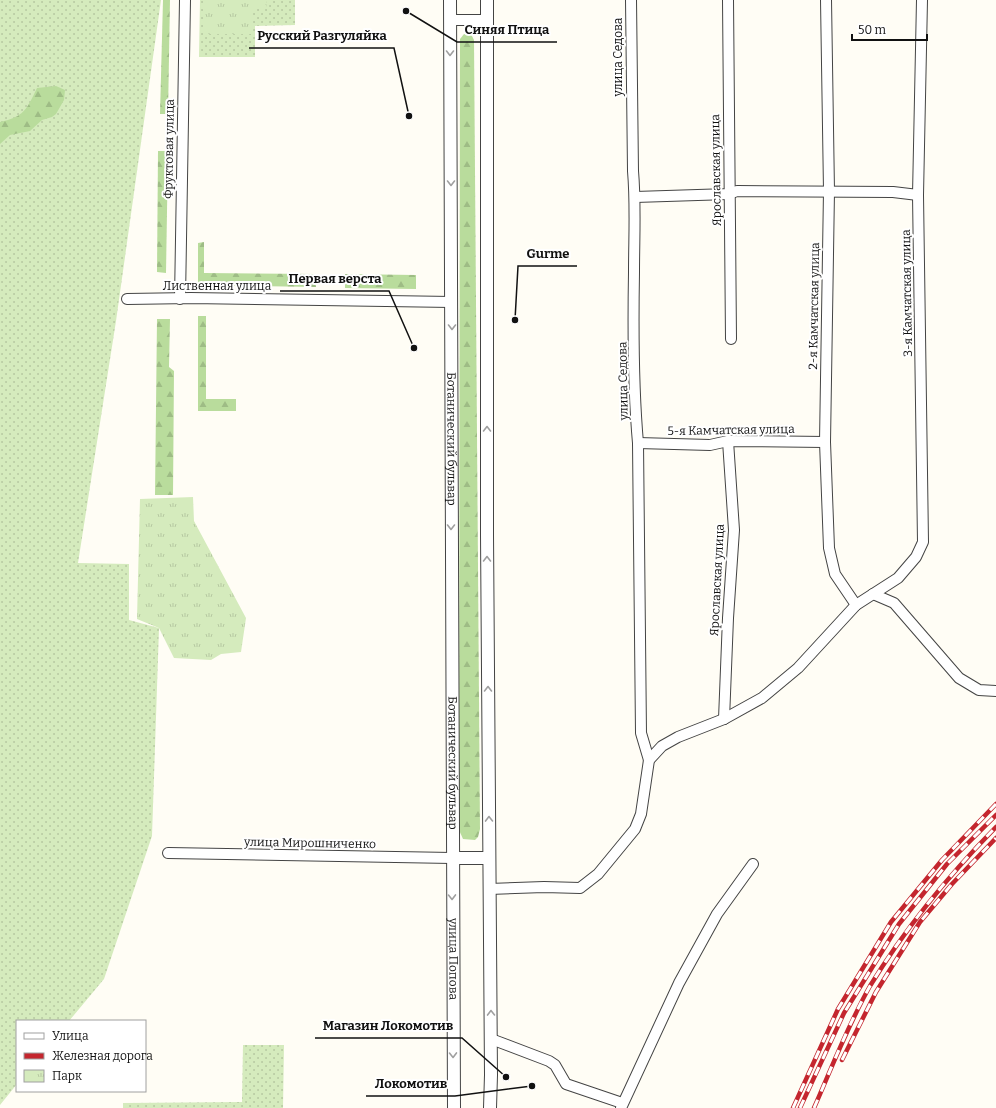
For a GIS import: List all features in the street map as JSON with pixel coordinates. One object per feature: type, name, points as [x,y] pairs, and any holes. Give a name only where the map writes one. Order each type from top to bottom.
[{"type":"street","name":"Фруктовая улица","points":[[180,299],[185,0]]},
{"type":"street","name":"Ботанический бульвар","points":[[450,0],[452,302],[452,858]]},
{"type":"street","points":[[487,0],[490,1108]]},
{"type":"street","name":"улица Седова","points":[[631,0],[633,164],[635,197],[634,274],[636,414],[638,443],[641,733],[649,760]]},
{"type":"street","name":"Ярославская улица","points":[[728,0],[731,339]]},
{"type":"street","name":"2-я Камчатская улица","points":[[826,0],[829,191],[825,442],[829,548],[832,565],[840,583],[856,605]]},
{"type":"street","name":"3-я Камчатская улица","points":[[649,760],[662,746],[678,737],[724,719],[762,698],[798,668],[856,605],[898,578],[916,556],[923,542],[918,195],[922,0]]},
{"type":"street","points":[[450,20],[487,20]]},
{"type":"street","points":[[635,197],[729,194],[738,191],[893,192],[918,195]]},
{"type":"street","name":"Лиственная улица","points":[[127,300],[180,299],[452,302]]},
{"type":"street","name":"Ярославская улица","points":[[724,719],[728,618],[734,530],[728,441]]},
{"type":"street","name":"5-я Камчатская улица","points":[[638,443],[710,445],[728,441],[825,442]]},
{"type":"street","points":[[873,594],[894,603],[959,678],[978,690],[996,691]]},
{"type":"street","points":[[489,889],[544,887],[580,888],[598,874],[635,829],[641,814],[649,760]]},
{"type":"street","name":"улица Мирошниченко","points":[[168,853],[452,858]]},
{"type":"street","points":[[452,858],[489,858]]},
{"type":"street","name":"улица Попова","points":[[452,858],[454,1108]]},
{"type":"street","points":[[491,1039],[549,1061],[555,1065],[566,1084],[622,1106],[690,962],[717,914],[753,864]]},
{"type":"green space","points":[[0,0],[161,0],[116,321],[78,563],[129,564],[129,620],[159,628],[152,836],[104,979],[70,1020],[16,1020],[16,1085],[0,1105]]},
{"type":"green space","points":[[163,0],[170,0],[168,114],[160,114]]},
{"type":"green space","points":[[200,0],[295,0],[295,25],[255,26],[255,57],[199,57]]},
{"type":"green space","points":[[204,0],[267,0],[266,8],[252,9],[252,34],[204,34]]},
{"type":"green space","points":[[464,34],[471,34],[474,40],[480,829],[478,837],[475,840],[463,839],[459,830],[460,39]]},
{"type":"green space","points":[[56,86],[65,90],[64,100],[56,114],[42,120],[30,131],[10,135],[0,144],[0,122],[20,115],[27,107],[37,88]]},
{"type":"green space","points":[[158,151],[168,151],[166,273],[157,272]]},
{"type":"green space","points":[[204,242],[204,273],[315,274],[316,287],[198,285],[198,243]]},
{"type":"green space","points":[[345,274],[416,275],[416,289],[345,288]]},
{"type":"green space","points":[[198,316],[206,316],[206,399],[236,399],[236,411],[198,411]]},
{"type":"green space","points":[[157,319],[170,319],[169,367],[174,371],[173,495],[155,495]]},
{"type":"green space","points":[[193,497],[194,521],[246,618],[241,652],[221,654],[211,660],[174,658],[159,628],[137,619],[140,499]]},
{"type":"green space","points":[[243,1045],[284,1045],[283,1108],[123,1108],[123,1103],[242,1102]]},
{"type":"railway","points":[[793,1108],[838,1009],[891,922],[942,860],[996,804]]},
{"type":"railway","points":[[800,1108],[844,1013],[899,924],[947,864],[996,815]]},
{"type":"railway","points":[[814,1108],[854,1016],[884,964],[928,903],[961,864],[996,827]]},
{"type":"railway","points":[[842,1060],[876,992],[920,922],[952,884],[996,838]]},
{"type":"place","name":"Синяя Птица","points":[[406,11]]},
{"type":"place","name":"Русский Разгуляйка","points":[[409,116]]},
{"type":"place","name":"Gurme","points":[[515,320]]},
{"type":"place","name":"Первая верста","points":[[414,348]]},
{"type":"place","name":"Магазин Локомотив","points":[[506,1077]]},
{"type":"place","name":"Локомотив","points":[[532,1086]]}]
